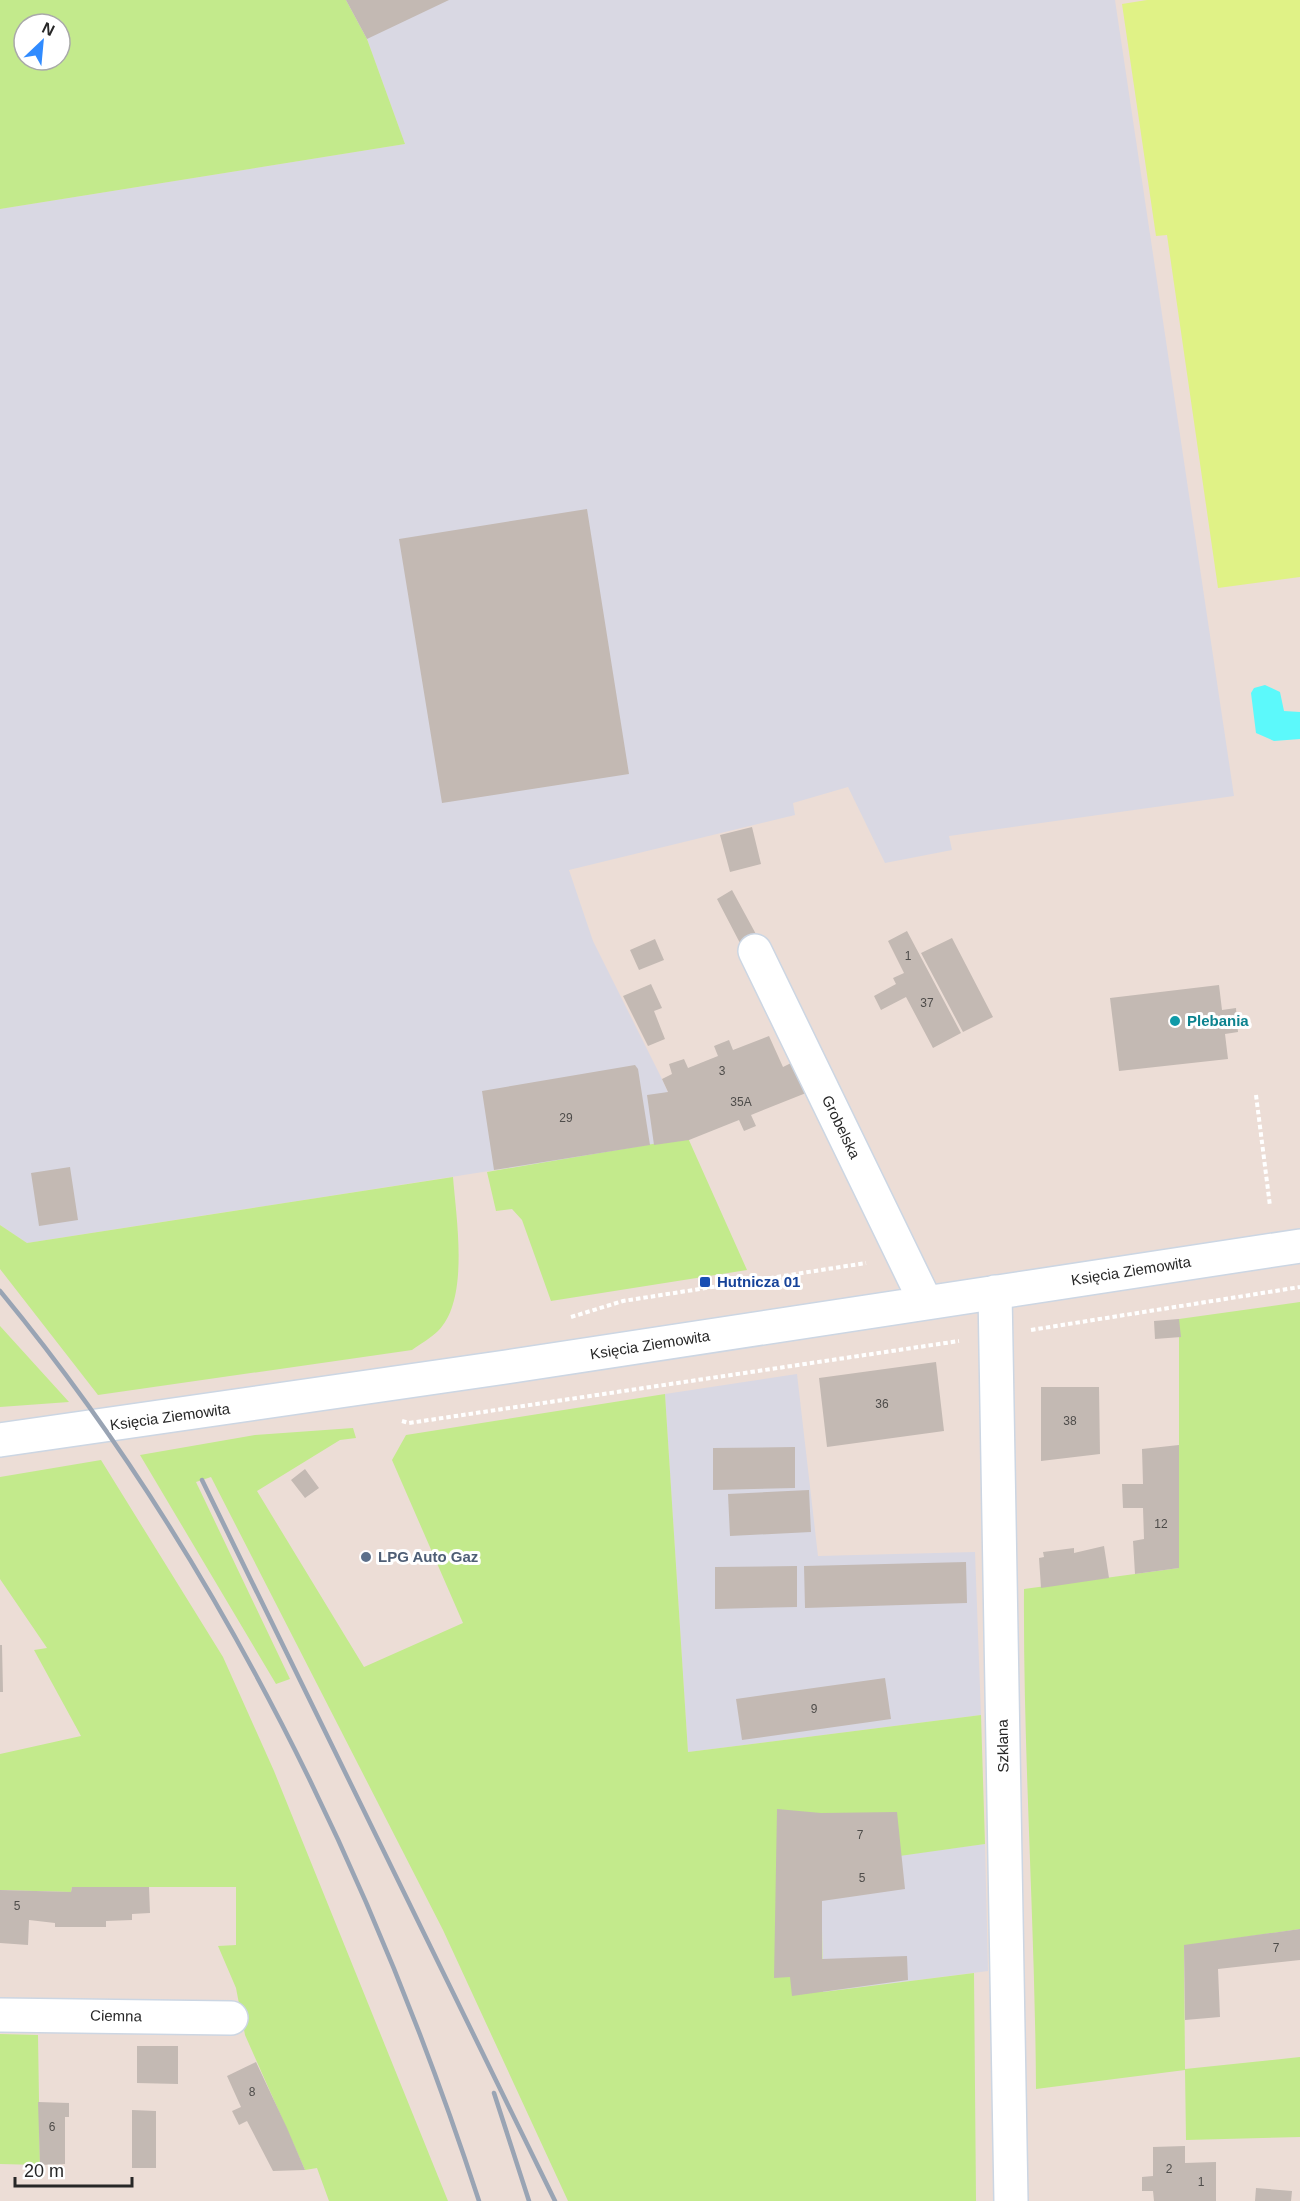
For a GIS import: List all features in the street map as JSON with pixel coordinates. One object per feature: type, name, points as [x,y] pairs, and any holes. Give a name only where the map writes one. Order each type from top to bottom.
[{"type":"street","name":"Grobelska","points":[[755,951],[926,1304]]},
{"type":"street","name":"Księcia Ziemowita","points":[[0,1440],[926,1304],[1300,1246]]},
{"type":"street","name":"Szklana","points":[[994,1292],[1011,2201]]},
{"type":"street","name":"Ciemna","points":[[0,2015],[231,2018]]},
{"type":"path","points":[[1256,1095],[1270,1206]]},
{"type":"shaded area","points":[[346,0],[1115,0],[1234,796],[949,836],[952,850],[885,863],[848,787],[793,803],[795,815],[569,870],[593,941],[662,1079],[689,1140],[27,1243],[0,1225],[0,209],[405,144],[367,39]]},
{"type":"shaded area","points":[[797,1374],[818,1556],[975,1552],[981,1715],[688,1752],[665,1394]]},
{"type":"shaded area","points":[[985,1844],[988,1971],[823,1992],[821,1866]]},
{"type":"green space","points":[[0,0],[346,0],[367,39],[405,144],[0,209]]},
{"type":"green space","points":[[1147,0],[1300,0],[1300,577],[1218,588],[1167,235],[1156,236],[1122,4]]},
{"type":"green space","points":[[688,1138],[747,1270],[551,1301],[522,1220],[512,1209],[496,1211],[487,1172]]},
{"type":"green space","points":[[453,1177],[459,1257],[454,1299],[448,1317],[438,1331],[412,1350],[98,1395],[0,1269],[0,1225],[27,1243]]},
{"type":"green space","points":[[1300,1302],[1300,1929],[1184,1946],[1185,2069],[1300,2057],[1300,2137],[1186,2140],[1185,2070],[1036,2089],[1025,1714],[1024,1589],[1179,1568],[1179,1319]]},
{"type":"green space","points":[[0,1326],[69,1402],[0,1407]]},
{"type":"green space","points":[[665,1394],[688,1752],[981,1715],[985,1844],[821,1867],[823,1992],[974,1973],[976,2201],[568,2201],[443,1930],[211,1477],[196,1482],[290,1679],[276,1684],[140,1455],[255,1435],[353,1428],[356,1438],[340,1440],[257,1491],[364,1667],[463,1623],[392,1460],[406,1435]]},
{"type":"green space","points":[[101,1460],[223,1657],[274,1771],[448,2201],[329,2201],[317,2168],[305,2170],[245,2035],[236,1988],[218,1946],[236,1945],[236,1887],[72,1887],[71,1892],[0,1890],[0,1754],[81,1736],[34,1650],[47,1648],[0,1579],[0,1477]]},
{"type":"green space","points":[[0,2034],[38,2035],[40,2165],[0,2164]]},
{"type":"water","points":[[1265,685],[1280,692],[1284,711],[1300,712],[1300,739],[1274,741],[1256,733],[1251,693],[1254,688]]},
{"type":"building","points":[[346,0],[449,0],[367,39]]},
{"type":"building","points":[[587,509],[629,774],[442,803],[399,539]]},
{"type":"building","points":[[752,827],[761,864],[730,872],[720,835]]},
{"type":"building","points":[[732,890],[757,936],[741,945],[717,899]]},
{"type":"building","points":[[907,931],[961,1033],[933,1048],[906,997],[881,1010],[874,996],[896,984],[893,978],[904,973],[888,941]]},
{"type":"building","points":[[952,938],[993,1017],[963,1032],[921,953]]},
{"type":"building","points":[[655,939],[664,960],[639,970],[630,950]]},
{"type":"building","points":[[651,984],[662,1008],[654,1011],[665,1039],[648,1046],[623,996]]},
{"type":"building","name":"Plebania","points":[[1219,985],[1222,1010],[1236,1008],[1238,1032],[1225,1034],[1228,1059],[1119,1071],[1110,998]]},
{"type":"building","points":[[769,1036],[783,1067],[793,1062],[806,1093],[751,1115],[756,1126],[744,1131],[739,1120],[689,1140],[654,1145],[647,1095],[668,1092],[662,1079],[672,1074],[669,1064],[684,1059],[688,1068],[718,1056],[714,1046],[729,1040],[733,1050]]},
{"type":"building","points":[[635,1065],[638,1069],[650,1145],[494,1170],[482,1091]]},
{"type":"building","points":[[70,1167],[78,1220],[39,1226],[31,1173]]},
{"type":"building","points":[[1179,1319],[1181,1337],[1155,1339],[1154,1321]]},
{"type":"building","points":[[936,1362],[944,1431],[827,1447],[819,1378]]},
{"type":"building","points":[[1041,1387],[1099,1387],[1100,1454],[1041,1461]]},
{"type":"building","points":[[1179,1445],[1179,1568],[1135,1574],[1133,1541],[1144,1539],[1143,1508],[1123,1508],[1122,1484],[1143,1484],[1142,1449]]},
{"type":"building","points":[[795,1447],[795,1488],[713,1490],[713,1448]]},
{"type":"building","points":[[305,1469],[319,1488],[305,1498],[291,1480]]},
{"type":"building","points":[[809,1490],[811,1532],[730,1536],[728,1494]]},
{"type":"building","points":[[1104,1546],[1109,1578],[1041,1588],[1039,1558],[1044,1557],[1043,1552],[1074,1548],[1074,1553]]},
{"type":"building","points":[[966,1562],[967,1603],[805,1608],[804,1566]]},
{"type":"building","points":[[797,1566],[797,1607],[715,1609],[715,1567]]},
{"type":"building","points":[[0,1645],[2,1645],[3,1692],[0,1692]]},
{"type":"building","points":[[885,1678],[891,1719],[742,1740],[736,1699]]},
{"type":"building","points":[[777,1809],[821,1813],[897,1812],[905,1889],[822,1901],[822,1959],[907,1956],[908,1980],[792,1996],[790,1977],[774,1978]]},
{"type":"building","points":[[72,1887],[149,1887],[150,1913],[132,1914],[132,1920],[106,1921],[106,1927],[55,1927],[55,1923],[29,1920],[28,1945],[0,1943],[0,1890],[71,1892]]},
{"type":"building","points":[[1300,1929],[1300,1960],[1218,1969],[1220,2017],[1185,2020],[1184,1945]]},
{"type":"building","points":[[137,2046],[178,2046],[178,2084],[137,2083]]},
{"type":"building","points":[[256,2062],[305,2170],[273,2171],[247,2121],[239,2125],[232,2111],[241,2107],[227,2076]]},
{"type":"building","points":[[38,2102],[69,2103],[69,2117],[65,2117],[65,2164],[40,2165]]},
{"type":"building","points":[[132,2110],[156,2111],[156,2168],[132,2168]]},
{"type":"building","points":[[1185,2146],[1185,2163],[1216,2162],[1216,2201],[1154,2201],[1153,2191],[1142,2191],[1142,2177],[1153,2176],[1153,2147]]},
{"type":"building","points":[[1256,2188],[1292,2191],[1291,2201],[1255,2201]]},
{"type":"railway","points":[[0,1291],[79,1393],[152,1499],[219,1610],[282,1724],[338,1840],[390,1959],[437,2080],[479,2201]]},
{"type":"railway","points":[[202,1480],[555,2201]]},
{"type":"railway","points":[[494,2093],[529,2201]]},
{"type":"place","name":"Plebania","points":[[1175,1021]]},
{"type":"place","name":"Hutnicza 01","points":[[705,1282]]},
{"type":"place","name":"LPG Auto Gaz","points":[[366,1557]]}]
